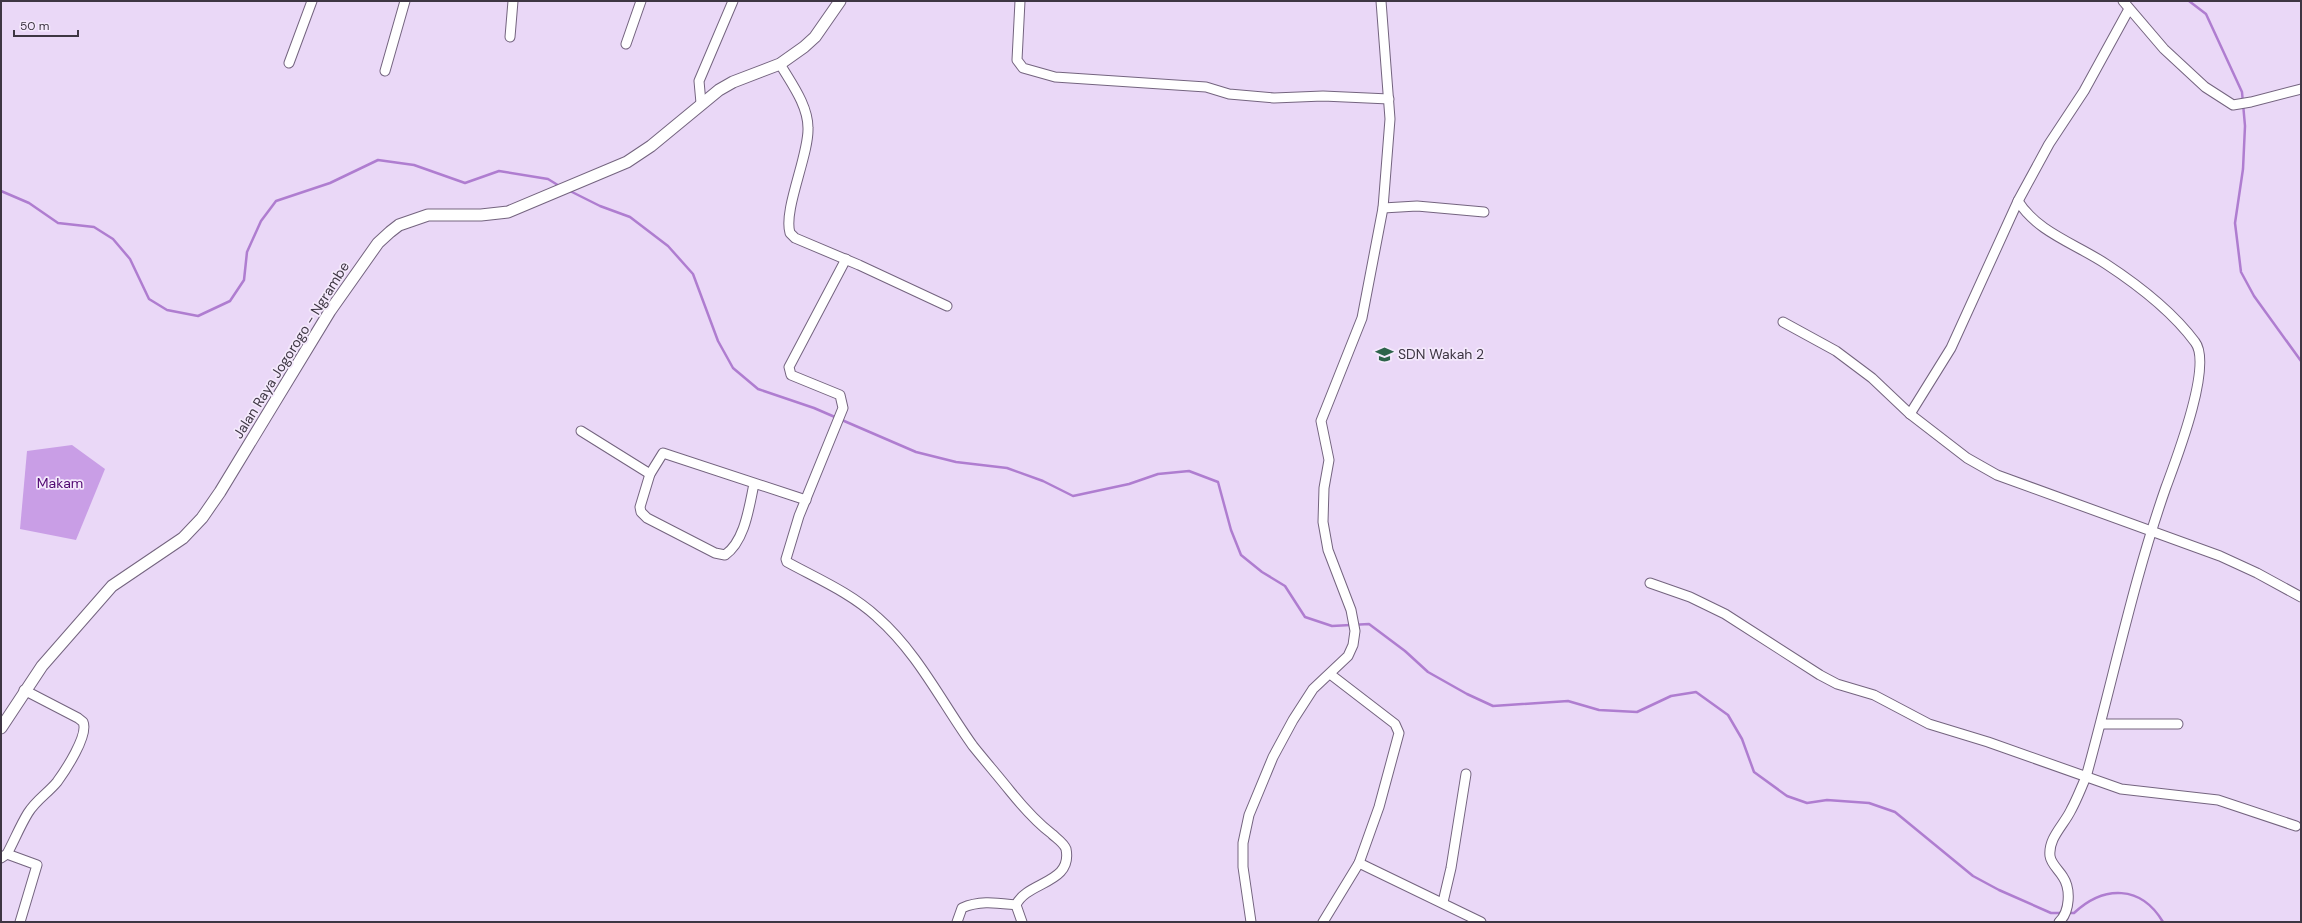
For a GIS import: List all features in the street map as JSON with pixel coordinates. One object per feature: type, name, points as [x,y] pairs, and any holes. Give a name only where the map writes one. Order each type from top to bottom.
[{"type":"main road","name":"Jalan Raya Jogorogo - Ngrambe","points":[[1,728],[24,690],[42,666],[112,586],[183,538],[202,518],[220,492],[330,311],[378,243],[390,232],[399,225],[428,215],[495,214],[517,209],[627,162],[640,154],[701,103],[733,82],[780,64],[810,43],[840,1]]},
{"type":"street","points":[[289,63],[312,1]]},
{"type":"street","points":[[385,71],[405,1]]},
{"type":"street","points":[[510,37],[513,1]]},
{"type":"street","points":[[626,44],[641,1]]},
{"type":"street","points":[[701,103],[700,81],[733,1]]},
{"type":"street","points":[[1020,1],[1017,60],[1023,68],[1032,72],[1055,77],[1089,80],[1206,87],[1229,94],[1274,98],[1323,96],[1389,99]]},
{"type":"street","points":[[1251,922],[1247,886],[1243,867],[1243,843],[1249,815],[1273,757],[1293,720],[1313,689],[1348,656],[1353,645],[1355,631],[1352,610],[1328,550],[1323,522],[1324,488],[1329,460],[1321,421],[1362,318],[1383,208],[1389,134],[1389,99],[1381,1]]},
{"type":"street","points":[[2123,1],[2164,49],[2205,87],[2233,105],[2251,102],[2301,89]]},
{"type":"street","points":[[1910,414],[1951,348],[2018,201],[2049,144],[2084,91],[2129,9]]},
{"type":"street","points":[[780,64],[802,102],[808,128],[790,214],[790,233],[795,238],[846,259],[947,306]]},
{"type":"street","points":[[2018,201],[2025,213],[2046,228],[2106,264],[2153,299],[2185,329],[2197,344],[2199,359],[2195,403],[2150,532],[2101,724],[2086,776],[2071,811],[2057,831],[2050,850],[2051,860],[2064,878],[2066,886],[2067,908],[2061,920]]},
{"type":"street","points":[[1383,208],[1417,206],[1484,212]]},
{"type":"street","points":[[846,259],[790,366],[791,375],[835,392],[840,395],[843,403],[839,422],[806,500],[786,555],[787,562],[815,576],[865,606],[879,618],[930,678],[973,746],[1032,818],[1061,841],[1066,848],[1066,863],[1059,874],[1047,883],[1025,892],[1019,897],[1016,905],[1022,922]]},
{"type":"street","points":[[1783,322],[1836,350],[1872,378],[1910,414],[1966,458],[1997,475],[2072,501],[2150,532],[2220,556],[2257,573],[2301,597]]},
{"type":"street","points":[[581,431],[650,474]]},
{"type":"street","points":[[754,484],[746,520],[738,540],[735,547],[725,555],[715,553],[647,518],[641,512],[642,498],[650,474],[663,453],[806,500]]},
{"type":"street","points":[[1650,583],[1690,597],[1725,614],[1837,684],[1874,695],[1929,724],[2121,789],[2218,800],[2296,826]]},
{"type":"street","points":[[1323,922],[1359,862],[1379,807],[1400,733],[1395,724],[1330,674]]},
{"type":"street","points":[[20,922],[37,865],[4,856],[28,813],[38,799],[56,783],[68,765],[82,737],[85,726],[78,718],[24,690]]},
{"type":"street","points":[[2101,724],[2178,724]]},
{"type":"street","points":[[1443,902],[1451,868],[1466,774]]},
{"type":"street","points":[[1359,862],[1481,922]]},
{"type":"street","points":[[957,922],[962,908],[972,903],[985,902],[1016,905]]},
{"type":"green space","name":"Makam","points":[[72,445],[105,469],[76,540],[20,529],[27,451]]},
{"type":"waterway","points":[[2189,1],[2206,14],[2242,92],[2245,126],[2243,169],[2235,223],[2241,272],[2254,296],[2301,361]]},
{"type":"waterway","points":[[1,191],[29,203],[58,223],[94,227],[113,239],[130,259],[149,299],[167,310],[198,316],[230,301],[244,280],[247,252],[261,221],[276,201],[330,183],[378,160],[414,165],[465,183],[499,171],[548,179],[561,187]]},
{"type":"waterway","points":[[568,190],[600,206],[630,217],[668,246],[693,274],[718,341],[733,368],[758,389],[814,408],[916,452],[956,462],[1007,468],[1043,481],[1073,496],[1129,484],[1158,474],[1189,471],[1218,482],[1231,530],[1241,555],[1262,572],[1285,586],[1305,617],[1332,626],[1369,624],[1405,651],[1428,672],[1467,694],[1493,706],[1568,701],[1599,710],[1637,712],[1671,696],[1696,692],[1728,715],[1742,739],[1754,772],[1787,796],[1807,803],[1827,800],[1869,803],[1895,812],[1973,876],[1999,890],[2051,913],[2063,913]]},
{"type":"waterway","points":[[2068,913],[2074,913],[2097,897],[2122,893],[2144,901],[2154,910],[2163,922]]},
{"type":"place","name":"SDN Wakah 2","points":[[1385,354]]}]
